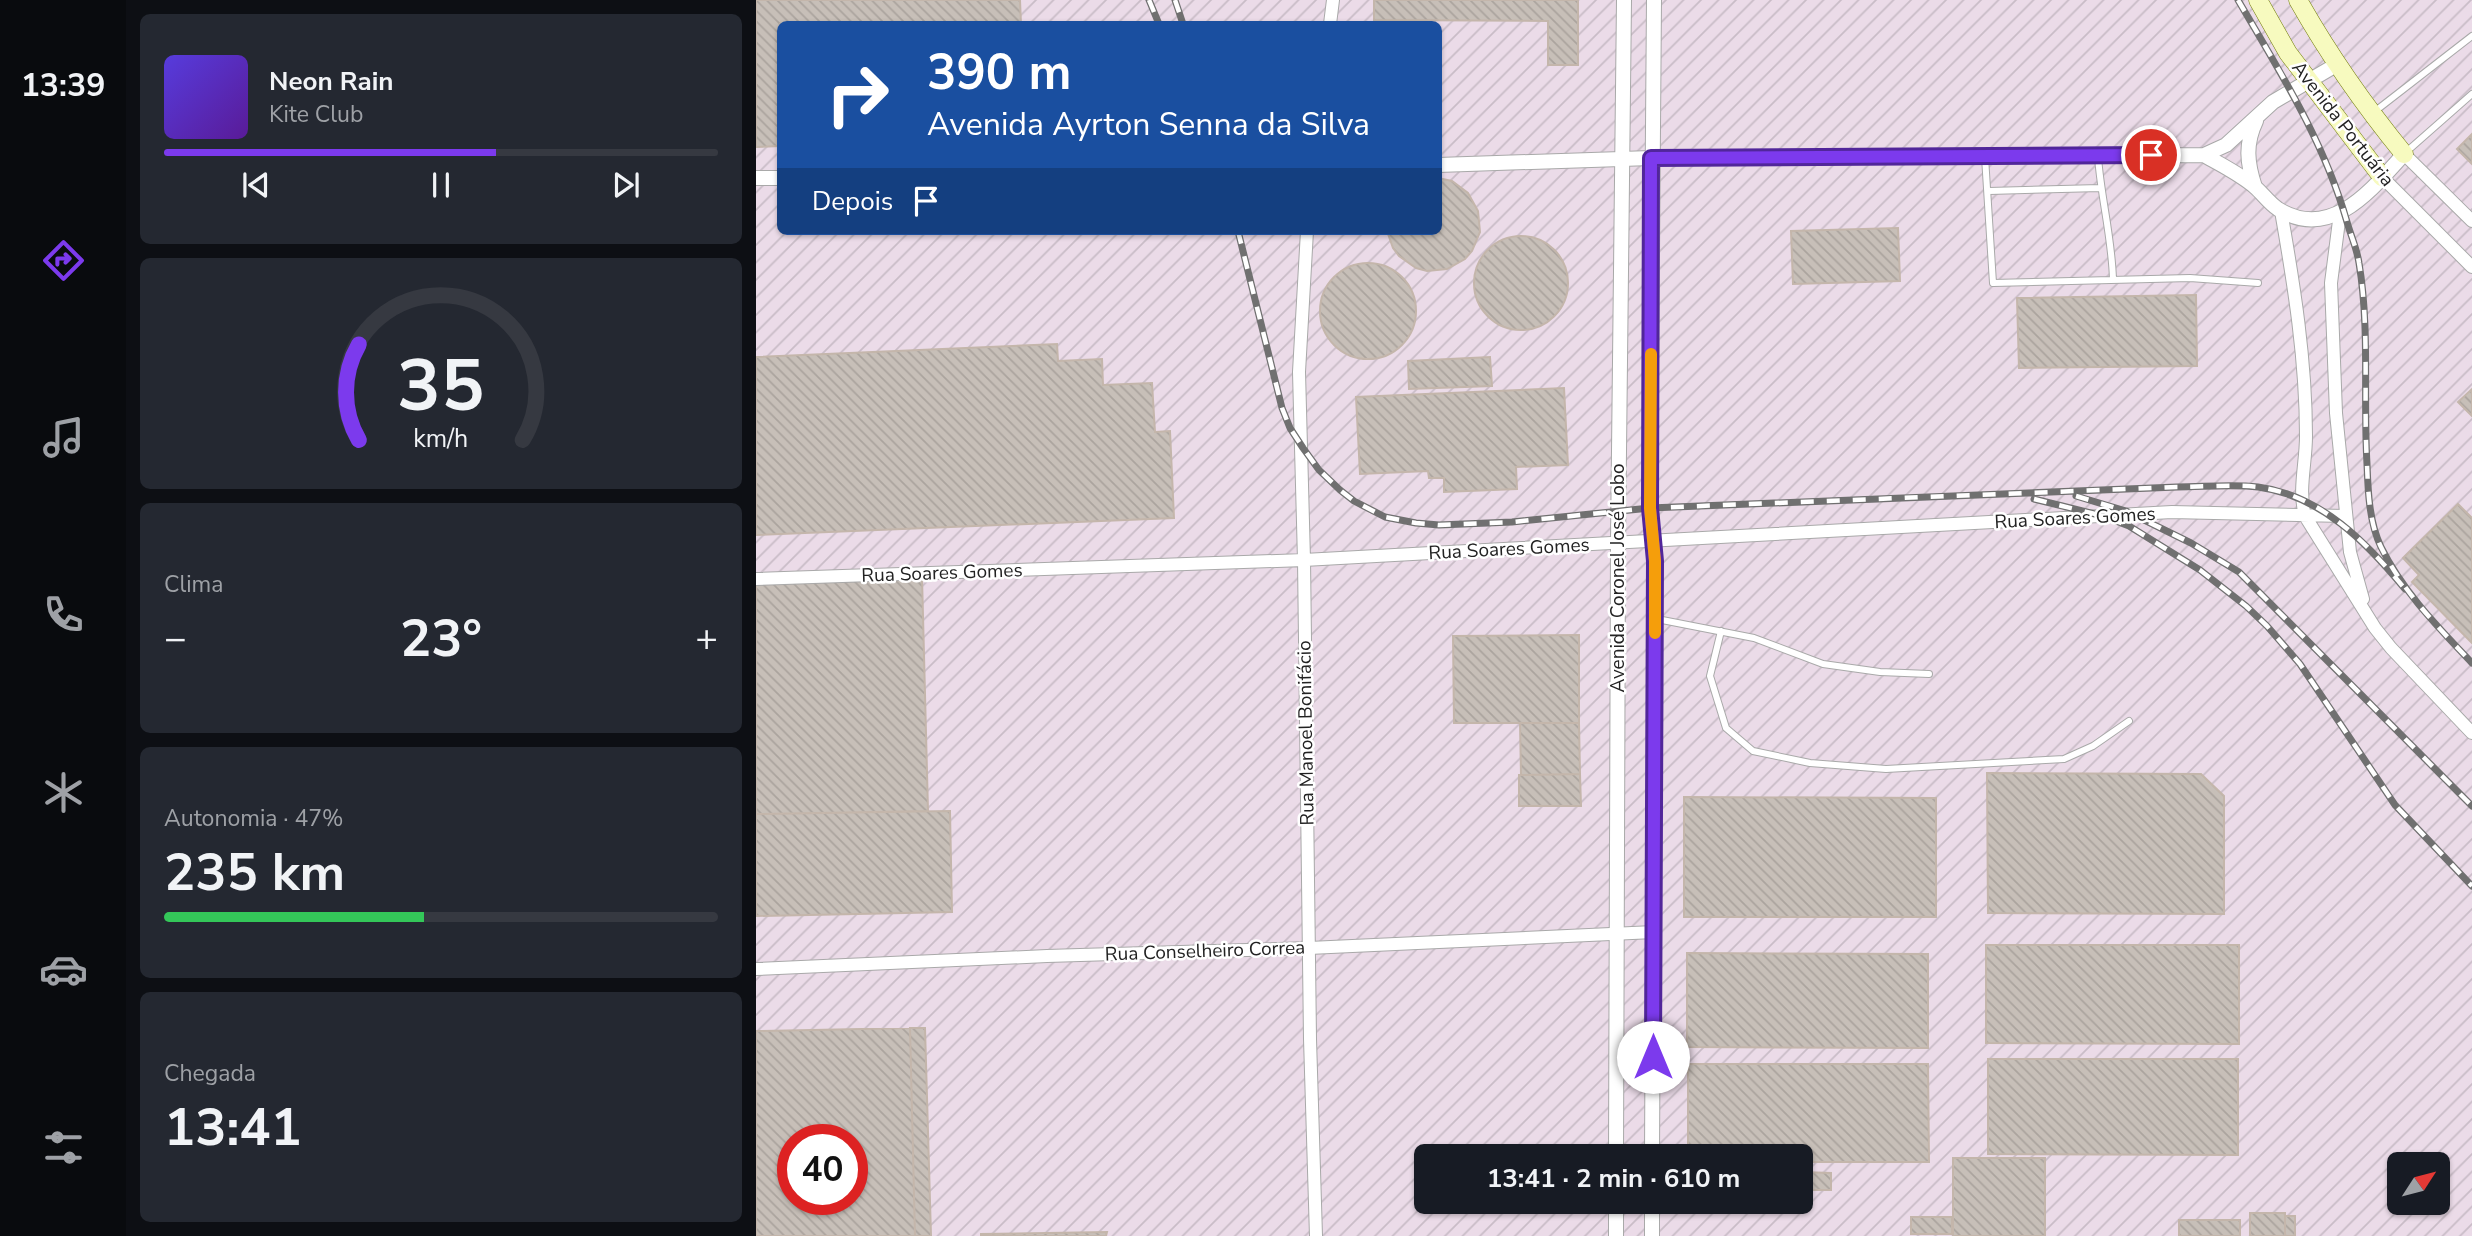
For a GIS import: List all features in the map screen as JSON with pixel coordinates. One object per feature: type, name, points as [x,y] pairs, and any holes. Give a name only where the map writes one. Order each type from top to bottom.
[{"type":"main road","name":"Avenida Portuária","points":[[2258,0],[2288,53],[2382,177]]},
{"type":"main road","name":"Avenida Portuária","points":[[2298,0],[2336,65],[2371,115],[2404,154]]},
{"type":"street","points":[[1330,21],[1333,0]]},
{"type":"street","name":"Avenida Coronel José Lobo","points":[[1616,1144],[1618,542],[1624,0]]},
{"type":"street","name":"Avenida Coronel José Lobo","points":[[1652,1144],[1655,618],[1650,508],[1654,0]]},
{"type":"street","points":[[1442,165],[1651,158],[2204,155],[2226,145],[2273,102],[2336,65]]},
{"type":"street","points":[[2255,187],[2247,149],[2255,123],[2263,111]]},
{"type":"street","points":[[2204,155],[2255,187],[2281,211],[2306,219],[2319,219],[2340,213],[2359,199],[2404,154]]},
{"type":"street","name":"Avenida Portuária","points":[[2404,154],[2472,221]]},
{"type":"street","points":[[756,178],[777,177]]},
{"type":"street","name":"Avenida Portuária","points":[[2382,177],[2472,267]]},
{"type":"street","points":[[2281,211],[2300,332],[2306,438],[2300,498],[2305,516],[2375,628],[2472,733]]},
{"type":"street","points":[[2340,213],[2331,283],[2331,308],[2345,516],[2350,552],[2367,612]]},
{"type":"street","name":"Rua Manoel Bonifácio","points":[[1307,235],[1299,372],[1316,1236]]},
{"type":"street","name":"Rua Soares Gomes","points":[[756,579],[1304,560],[2172,512],[2345,516]]},
{"type":"street","name":"Rua Conselheiro Correa","points":[[756,969],[1654,932]]},
{"type":"street","points":[[1616,1214],[1616,1236]]},
{"type":"street","points":[[1652,1214],[1652,1236]]},
{"type":"lane","points":[[2371,115],[2472,36]]},
{"type":"lane","points":[[2404,154],[2472,94]]},
{"type":"lane","points":[[2098,155],[2100,188],[2112,248],[2113,280]]},
{"type":"lane","points":[[1985,157],[1993,283],[2190,278],[2258,283]]},
{"type":"lane","points":[[1989,191],[2100,188]]},
{"type":"lane","points":[[1655,618],[1754,638],[1823,664],[1880,672],[1929,674]]},
{"type":"lane","points":[[1721,631],[1710,676],[1726,728],[1753,751],[1810,763],[1885,769],[2064,759],[2094,746],[2129,720]]},
{"type":"shaded area","points":[[756,0],[2472,0],[2472,1236],[756,1236]]},
{"type":"building","points":[[756,0],[1020,0],[1021,21],[777,21],[777,146],[756,147]]},
{"type":"building","points":[[1374,0],[1578,0],[1578,65],[1548,65],[1548,21],[1374,20]]},
{"type":"building","points":[[2472,134],[2472,164],[2457,149]]},
{"type":"building","points":[[1442,179],[1452,181],[1468,193],[1478,211],[1480,232],[1472,251],[1465,259],[1447,269],[1427,271],[1416,268],[1393,248],[1388,235],[1442,235]]},
{"type":"building","points":[[1898,228],[1900,281],[1793,284],[1791,231]]},
{"type":"building","points":[[1521,236],[1539,240],[1554,250],[1564,265],[1568,283],[1564,301],[1554,316],[1539,326],[1521,330],[1503,326],[1488,316],[1478,301],[1474,283],[1478,265],[1488,250],[1503,240]]},
{"type":"building","points":[[1368,263],[1386,267],[1402,277],[1412,293],[1416,311],[1412,329],[1402,345],[1386,355],[1368,359],[1350,355],[1334,345],[1324,329],[1320,311],[1324,293],[1334,277],[1350,267]]},
{"type":"building","points":[[2196,295],[2197,366],[2019,368],[2017,298]]},
{"type":"building","points":[[1057,344],[1058,361],[1102,359],[1103,385],[1152,383],[1155,432],[1170,431],[1174,518],[756,535],[756,357]]},
{"type":"building","points":[[1490,357],[1492,386],[1409,389],[1408,361]]},
{"type":"building","points":[[1564,388],[1568,465],[1516,467],[1517,489],[1444,492],[1444,478],[1429,478],[1428,471],[1360,474],[1356,397]]},
{"type":"building","points":[[2472,389],[2472,416],[2458,402]]},
{"type":"building","points":[[2458,504],[2472,518],[2472,643],[2412,582],[2419,575],[2403,558]]},
{"type":"building","points":[[922,577],[928,811],[756,814],[756,580]]},
{"type":"building","points":[[1579,635],[1579,723],[1454,723],[1453,636]]},
{"type":"building","points":[[1520,723],[1579,723],[1580,774],[1521,775]]},
{"type":"building","points":[[1987,773],[2201,774],[2224,796],[2224,914],[1988,913]]},
{"type":"building","points":[[1580,774],[1581,806],[1519,806],[1519,775]]},
{"type":"building","points":[[1684,797],[1936,798],[1936,917],[1684,917]]},
{"type":"building","points":[[950,811],[952,912],[756,916],[756,814]]},
{"type":"building","points":[[1986,945],[2239,945],[2239,1044],[1986,1043]]},
{"type":"building","points":[[1687,953],[1928,954],[1928,1048],[1687,1047]]},
{"type":"building","points":[[910,1028],[925,1028],[931,1236],[915,1236]]},
{"type":"building","points":[[910,1028],[915,1236],[756,1236],[756,1031]]},
{"type":"building","points":[[1988,1059],[2238,1059],[2238,1155],[1988,1154]]},
{"type":"building","points":[[1688,1064],[1928,1064],[1929,1162],[1813,1162],[1813,1144],[1688,1144]]},
{"type":"building","points":[[1953,1158],[2045,1158],[2045,1236],[1953,1236]]},
{"type":"building","points":[[1813,1172],[1831,1173],[1831,1190],[1813,1190]]},
{"type":"building","points":[[2250,1213],[2285,1213],[2285,1236],[2250,1236]]},
{"type":"building","points":[[2285,1216],[2295,1216],[2295,1236],[2285,1236]]},
{"type":"building","points":[[1911,1217],[1952,1217],[1952,1234],[1911,1234]]},
{"type":"building","points":[[2179,1220],[2240,1220],[2240,1236],[2179,1236]]},
{"type":"building","points":[[1107,1232],[1106,1236],[981,1236],[981,1234]]},
{"type":"railway","points":[[1149,0],[1158,21]]},
{"type":"railway","points":[[1175,0],[1182,21]]},
{"type":"railway","points":[[2238,0],[2313,135],[2337,192],[2357,253],[2364,313],[2368,485],[2377,537],[2410,594],[2472,663]]},
{"type":"railway","points":[[1239,235],[1282,408],[1290,428],[1319,470],[1340,490],[1354,501],[1385,517],[1439,525],[1512,522],[1650,508],[2248,486],[2281,492],[2322,511],[2358,539],[2405,589]]},
{"type":"railway","points":[[2076,496],[2126,511],[2191,543],[2239,572],[2472,806]]},
{"type":"railway","points":[[2034,499],[2103,516],[2129,526],[2200,570],[2246,606],[2300,664],[2395,805],[2472,886]]},
{"type":"slow traffic","points":[[1651,354],[1650,508],[1655,561],[1655,633]]},
{"type":"route","points":[[1653,1057],[1655,561],[1650,508],[1651,158],[2151,155]]}]
